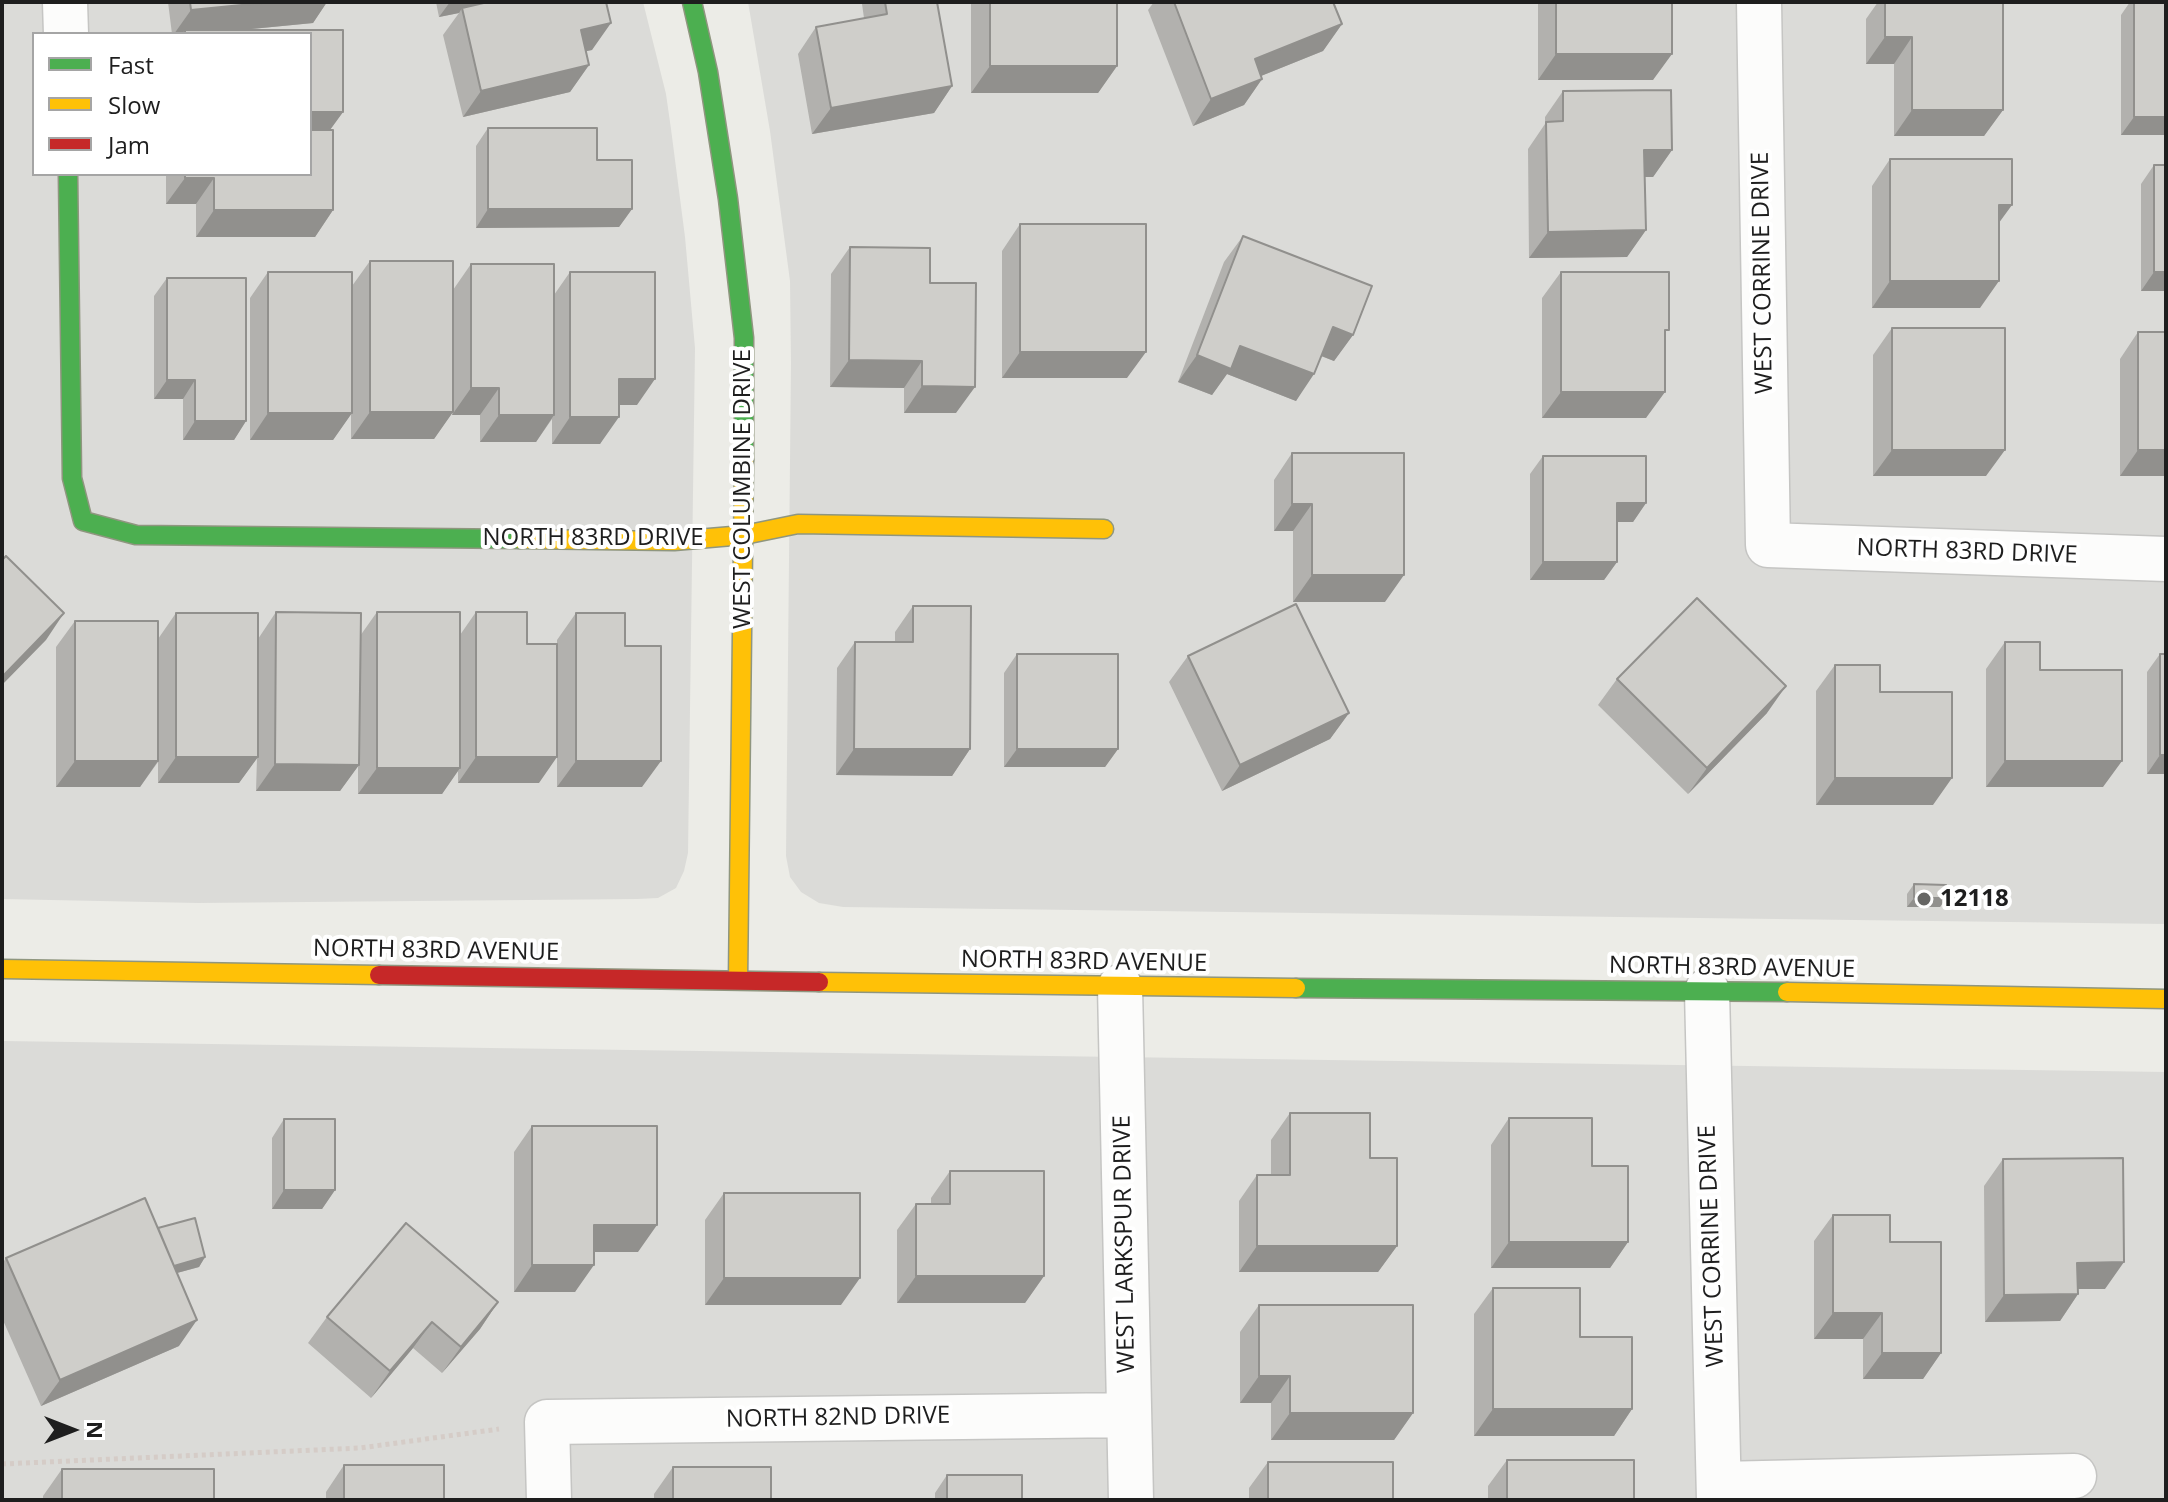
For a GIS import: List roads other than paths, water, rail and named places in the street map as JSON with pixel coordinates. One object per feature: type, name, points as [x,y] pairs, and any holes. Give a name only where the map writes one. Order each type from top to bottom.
[{"type":"street","points":[[65,2],[66,32]]},
{"type":"street","name":"WEST COLUMBINE DRIVE","points":[[692,2],[708,72],[728,199],[744,338],[738,980]]},
{"type":"street","name":"WEST CORRINE DRIVE","points":[[1759,2],[1768,545]]},
{"type":"street","name":"NORTH 83RD DRIVE","points":[[68,176],[72,478],[83,521],[136,535],[674,541],[744,535],[798,524],[1104,529]]},
{"type":"street","name":"NORTH 83RD DRIVE","points":[[1768,545],[2166,559]]},
{"type":"street","name":"NORTH 83RD AVENUE","points":[[2,969],[1120,987],[1707,991],[2166,999]]},
{"type":"street","name":"WEST LARKSPUR DRIVE","points":[[1120,987],[1131,1500]]},
{"type":"street","name":"WEST CORRINE DRIVE","points":[[1707,991],[1719,1492]]},
{"type":"street","name":"NORTH 82ND DRIVE","points":[[549,1500],[547,1422],[1129,1415]]},
{"type":"street","points":[[1719,1492],[2074,1476]]},
{"type":"place","name":"12118","points":[[1924,899]]}]
